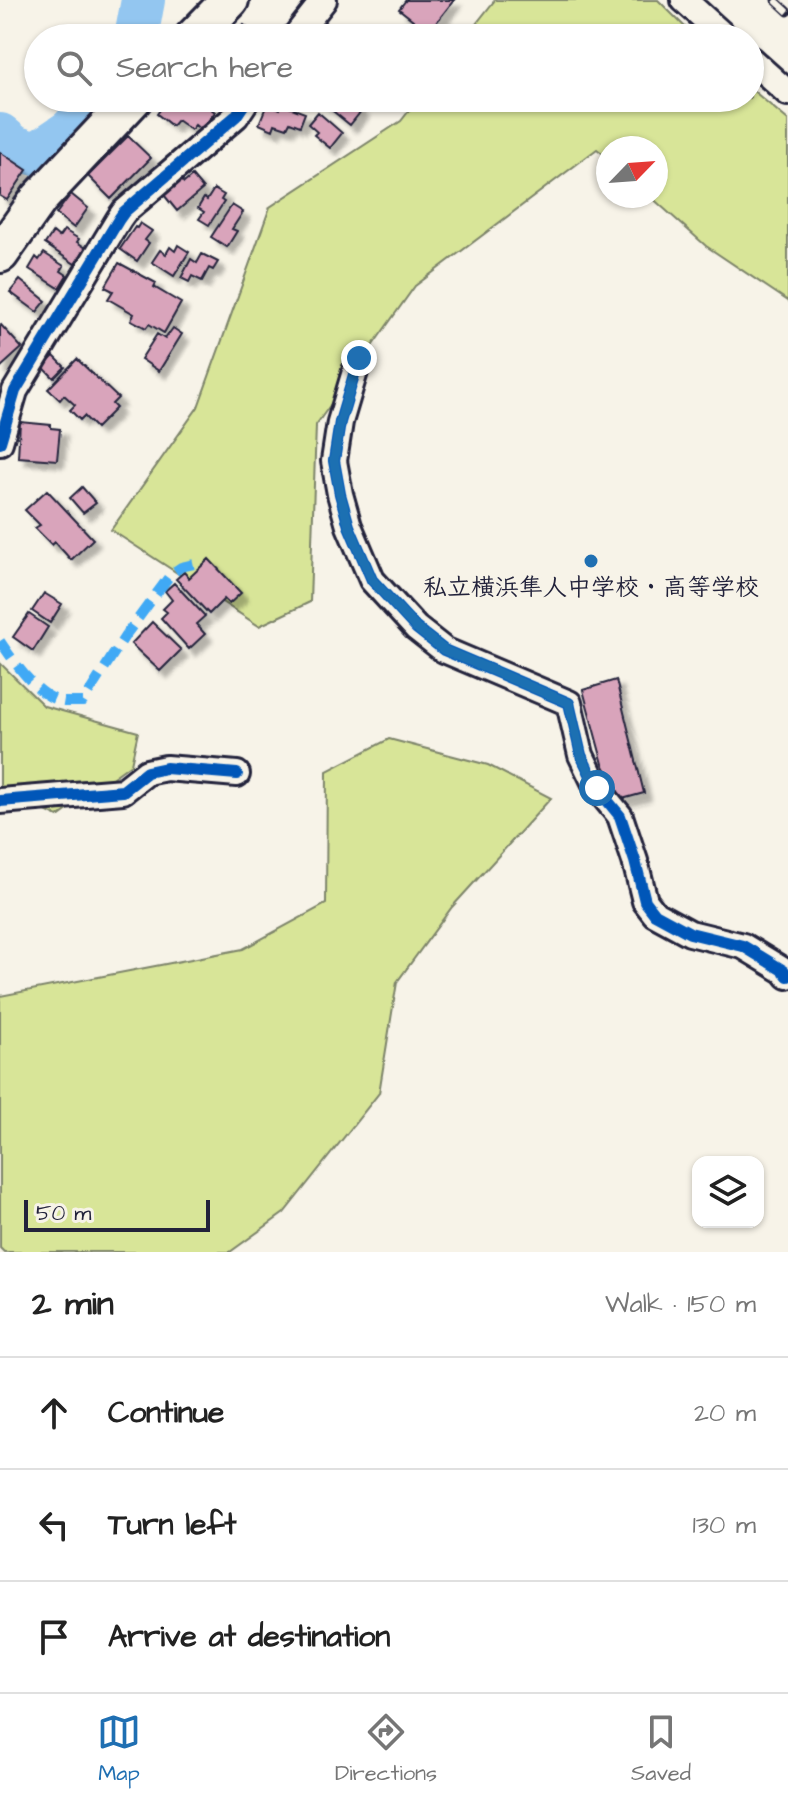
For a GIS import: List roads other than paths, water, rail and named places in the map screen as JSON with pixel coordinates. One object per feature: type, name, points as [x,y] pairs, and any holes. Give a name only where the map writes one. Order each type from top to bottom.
[{"type":"main road","points":[[207,24],[230,0]]},
{"type":"main road","points":[[0,254],[39,199],[121,112]]},
{"type":"street","points":[[305,24],[324,0]]},
{"type":"street","points":[[684,0],[711,24]]},
{"type":"street","points":[[764,72],[788,93]]},
{"type":"street","points":[[0,442],[15,391],[124,212],[239,112]]},
{"type":"street","points":[[359,358],[340,422],[334,461],[349,526],[372,580],[416,628],[444,650],[569,703],[581,755],[597,788],[620,816],[645,901],[655,914],[690,933],[743,946],[788,976]]},
{"type":"street","points":[[0,801],[123,791],[147,772],[166,768],[237,774]]},
{"type":"waterway","points":[[139,24],[143,0]]},
{"type":"waterway","points":[[0,135],[14,147],[36,154],[70,131],[88,112]]},
{"type":"railway","points":[[775,0],[788,12]]},
{"type":"place","name":"私立横浜隼人中学校・高等学校","points":[[591,561]]}]
